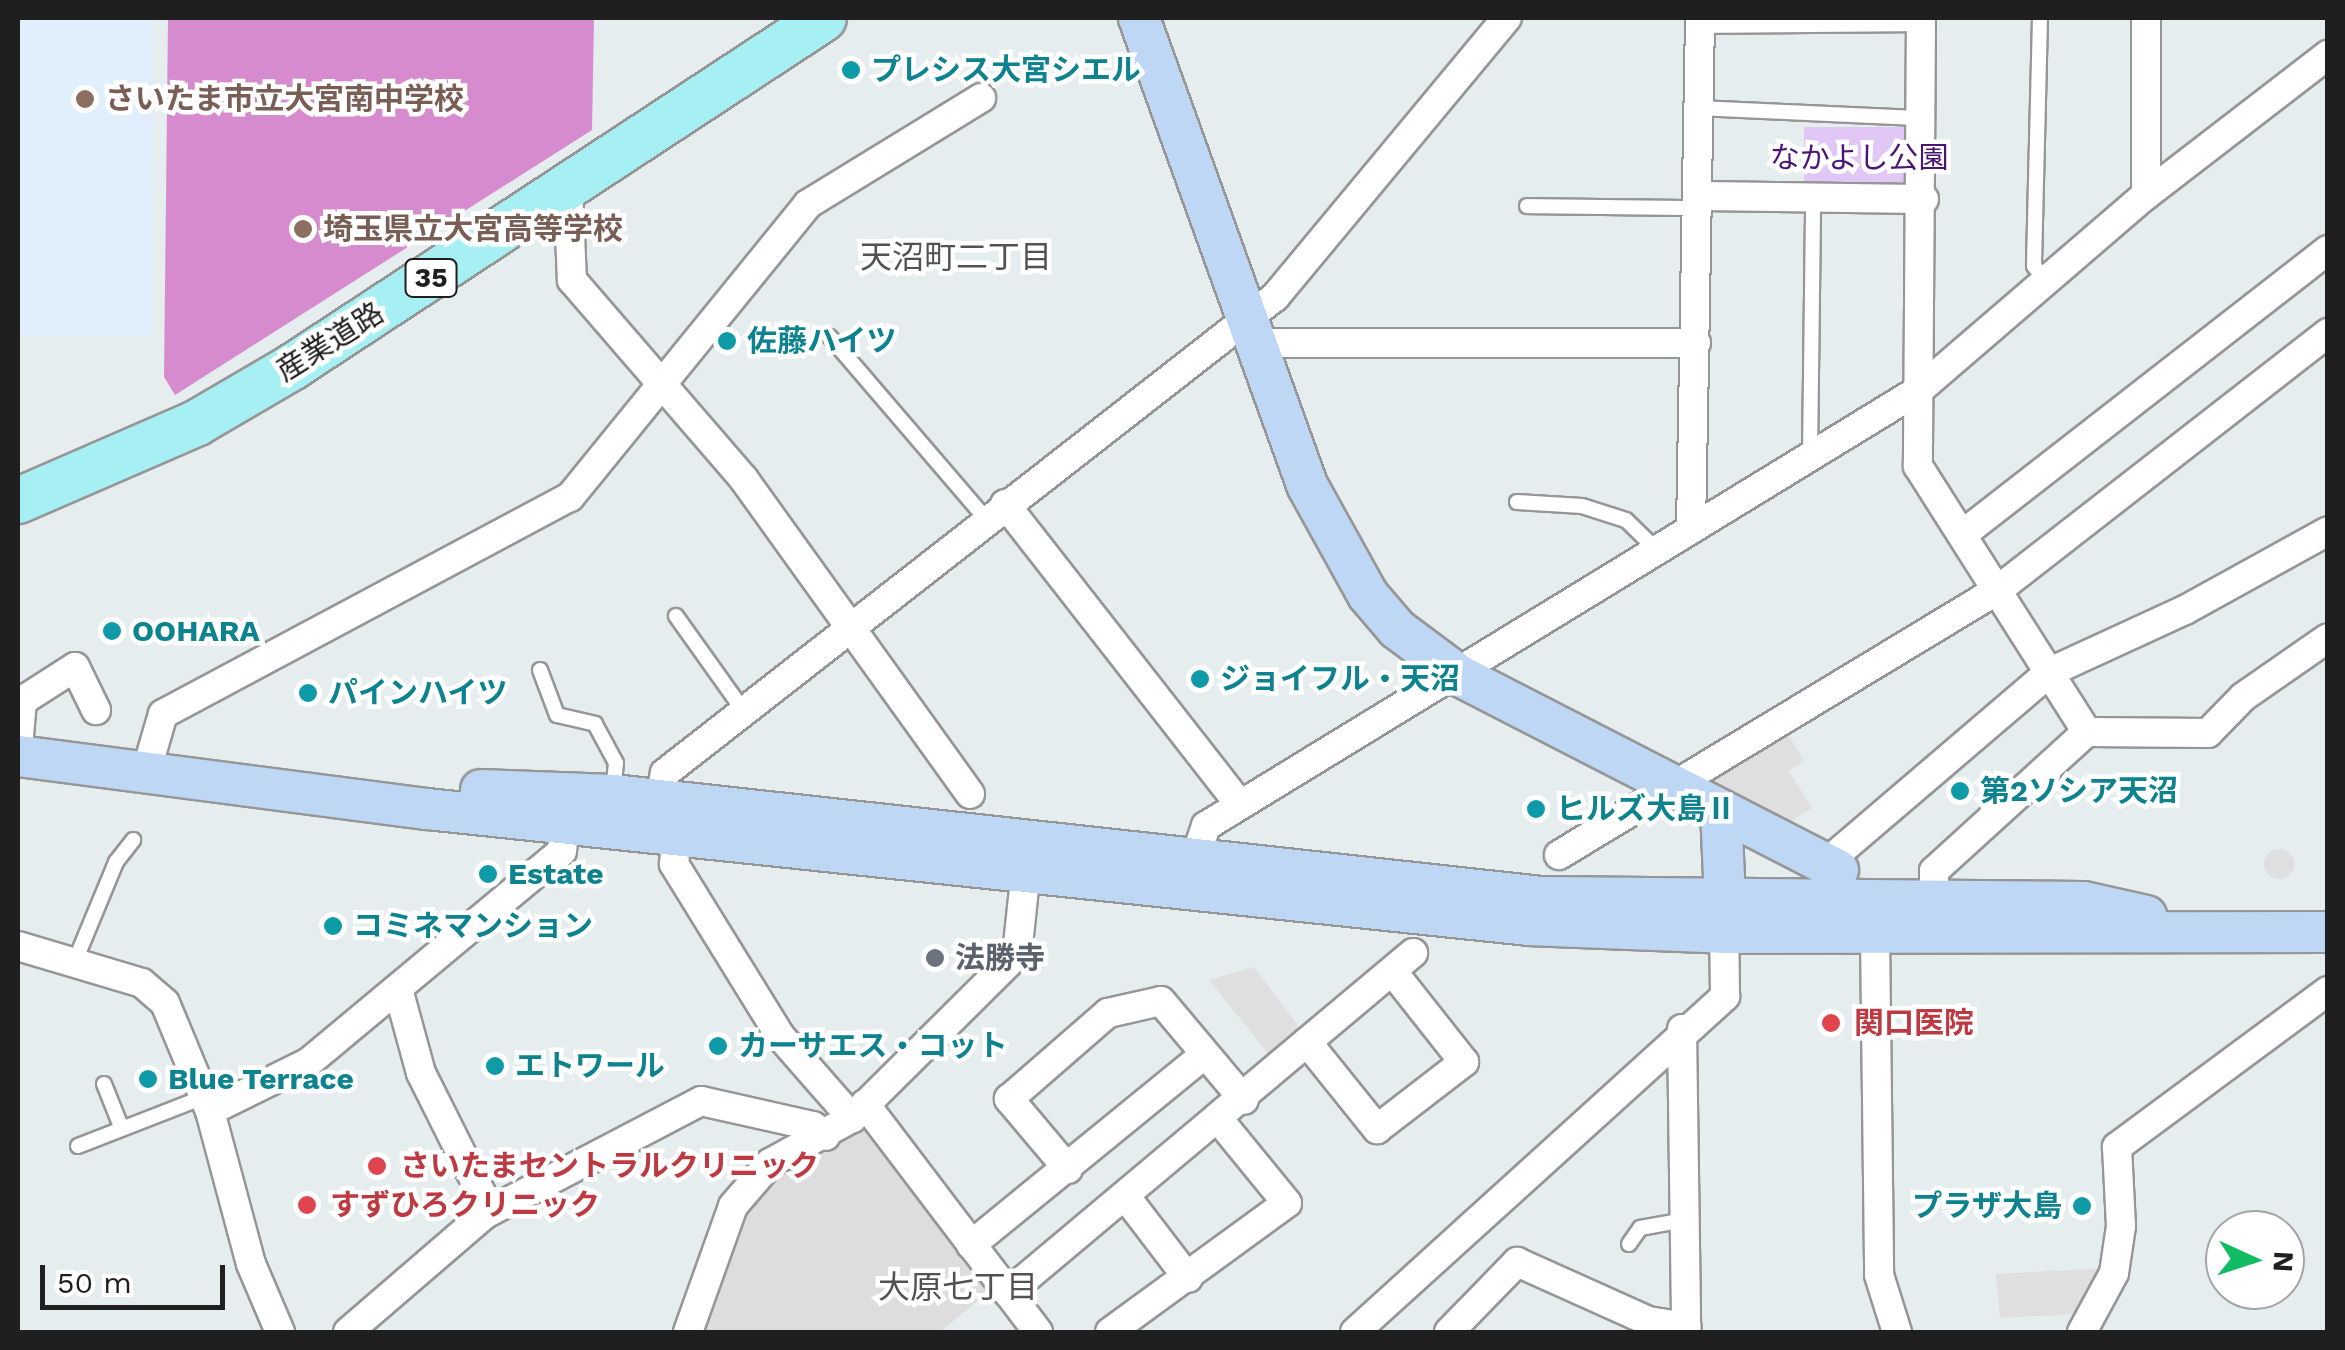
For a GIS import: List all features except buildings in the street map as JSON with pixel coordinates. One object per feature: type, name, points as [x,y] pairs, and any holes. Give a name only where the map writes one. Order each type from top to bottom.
[{"type":"main road","name":"産業道路","points":[[18,500],[197,422],[568,189],[812,21]]},
{"type":"street","points":[[1139,18],[1307,485],[1345,562],[1397,629],[1460,676],[1832,867],[2050,672],[2185,610],[2328,531]]},
{"type":"street","points":[[1038,1332],[858,1111],[782,1037],[674,864],[665,773],[996,512],[1249,332],[1507,18]]},
{"type":"street","points":[[2146,18],[2146,194]]},
{"type":"street","points":[[1921,21],[1924,200],[1918,466],[2087,732]]},
{"type":"street","points":[[1691,529],[1700,22]]},
{"type":"street","points":[[1195,858],[1206,826],[1460,676],[1918,390],[2146,194],[2328,55]]},
{"type":"street","points":[[146,772],[163,714],[570,497],[658,383],[808,204],[981,98]]},
{"type":"street","points":[[568,189],[572,280],[743,478],[852,623],[970,794]]},
{"type":"street","points":[[1699,202],[1924,200]]},
{"type":"street","points":[[1963,534],[2328,250]]},
{"type":"street","points":[[1249,332],[1696,343]]},
{"type":"street","points":[[1558,855],[1999,589],[2328,333]]},
{"type":"street","points":[[996,512],[1240,805]]},
{"type":"street","points":[[1934,902],[1934,871],[2087,732],[2208,733],[2242,696],[2328,638]]},
{"type":"street","points":[[18,747],[22,701],[74,667],[96,710]]},
{"type":"street","points":[[18,756],[565,823],[668,818],[1195,858],[1875,934],[2328,932]]},
{"type":"street","points":[[196,779],[613,795],[668,818],[1026,870],[1528,925],[1934,902],[2084,902],[2213,932]]},
{"type":"street","points":[[1354,1332],[1682,1029],[1724,996],[1721,811]]},
{"type":"street","points":[[207,1104],[309,1062],[562,850],[565,823]]},
{"type":"street","points":[[688,1332],[733,1206],[770,1163],[826,1136],[858,1111],[1017,954],[1026,870]]},
{"type":"street","points":[[1875,934],[1879,1275],[1897,1332]]},
{"type":"street","points":[[18,946],[156,992],[207,1104],[251,1264],[280,1332]]},
{"type":"street","points":[[1008,1294],[1244,1100],[1307,1042],[1403,963],[1464,1062],[1378,1129],[1307,1042]]},
{"type":"street","points":[[398,990],[421,1073],[490,1211]]},
{"type":"street","points":[[2082,1332],[2114,1273],[2121,1226],[2117,1147],[2328,991]]},
{"type":"street","points":[[1068,1169],[1009,1099],[1108,1013],[1161,1001],[1203,1056],[1244,1100]]},
{"type":"street","points":[[1449,1332],[1517,1262],[1648,1321],[1686,1330],[1682,1029]]},
{"type":"street","points":[[971,1246],[1203,1056]]},
{"type":"street","points":[[348,1332],[490,1211],[701,1101],[813,1126],[826,1136]]},
{"type":"street","points":[[1110,1332],[1287,1204],[1218,1120]]},
{"type":"street","points":[[1126,1197],[1188,1278]]},
{"type":"lane","points":[[2040,18],[2034,266],[2046,280]]},
{"type":"lane","points":[[1700,22],[1921,21]]},
{"type":"lane","points":[[1699,108],[1921,118]]},
{"type":"lane","points":[[1810,458],[1813,198]]},
{"type":"lane","points":[[1527,206],[1699,202]]},
{"type":"lane","points":[[830,337],[996,512]]},
{"type":"lane","points":[[1517,502],[1582,506],[1626,520],[1657,550]]},
{"type":"lane","points":[[676,616],[743,710]]},
{"type":"lane","points":[[540,670],[558,715],[595,724],[616,763],[613,795]]},
{"type":"lane","points":[[72,967],[116,862],[132,840]]},
{"type":"lane","points":[[104,1084],[122,1129]]},
{"type":"lane","points":[[78,1146],[207,1104]]},
{"type":"lane","points":[[1629,1244],[1640,1228],[1685,1220]]},
{"type":"shaded area","name":"さいたま市立大宮南中学校","points":[[18,18],[153,18],[153,336],[18,336]]},
{"type":"shaded area","name":"埼玉県立大宮高等学校","points":[[168,18],[594,18],[592,130],[175,395],[164,377]]},
{"type":"shaded area","points":[[1788,734],[1804,761],[1789,771],[1812,808],[1787,824],[1704,781]]},
{"type":"shaded area","points":[[2279,849],[2290,853],[2294,864],[2290,875],[2279,879],[2268,875],[2264,864],[2268,853]]},
{"type":"shaded area","points":[[1254,967],[1301,1030],[1270,1056],[1209,980]]},
{"type":"shaded area","points":[[871,1127],[992,1289],[940,1332],[701,1332],[739,1209],[780,1168],[850,1128]]},
{"type":"shaded area","points":[[2103,1268],[2083,1314],[2000,1318],[1996,1274]]},
{"type":"green space","name":"なかよし公園","points":[[1804,127],[1913,127],[1913,190],[1804,190]]},
{"type":"place","name":"プレシス大宮シエル","points":[[851,70]]},
{"type":"place","name":"さいたま市立大宮南中学校","points":[[85,99]]},
{"type":"place","name":"埼玉県立大宮高等学校","points":[[303,229]]},
{"type":"place","name":"佐藤ハイツ","points":[[727,341]]},
{"type":"place","name":"OOHARA","points":[[112,631]]},
{"type":"place","name":"ジョイフル・天沼","points":[[1200,679]]},
{"type":"place","name":"パインハイツ","points":[[308,693]]},
{"type":"place","name":"第2ソシア天沼","points":[[1960,791]]},
{"type":"place","name":"ヒルズ大島Ⅱ","points":[[1536,809]]},
{"type":"place","name":"Estate","points":[[488,874]]},
{"type":"place","name":"コミネマンション","points":[[333,926]]},
{"type":"place","name":"法勝寺","points":[[935,958]]},
{"type":"place","name":"関口医院","points":[[1831,1023]]},
{"type":"place","name":"カーサエス・コット","points":[[718,1046]]},
{"type":"place","name":"エトワール","points":[[495,1066]]},
{"type":"place","name":"Blue Terrace","points":[[148,1079]]},
{"type":"place","name":"さいたまセントラルクリニック","points":[[377,1166]]},
{"type":"place","name":"すずひろクリニック","points":[[307,1205]]},
{"type":"place","name":"プラザ大島","points":[[2082,1206]]},
{"type":"district","name":"天沼町二丁目","points":[[956,257]]},
{"type":"district","name":"大原七丁目","points":[[958,1287]]}]
